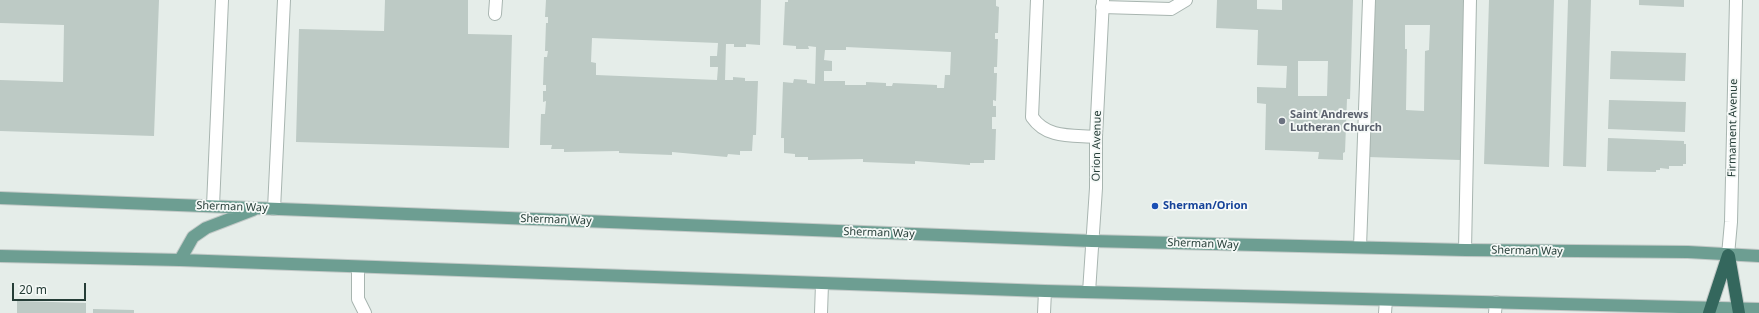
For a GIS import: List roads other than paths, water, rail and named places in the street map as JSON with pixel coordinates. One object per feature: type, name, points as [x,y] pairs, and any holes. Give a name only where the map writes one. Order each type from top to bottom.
[{"type":"highway","points":[[1710,310],[1728,255]]},
{"type":"highway","points":[[1728,255],[1739,311]]},
{"type":"main road","name":"Sherman Way","points":[[0,198],[1092,240],[1360,248],[1688,252],[1759,256]]},
{"type":"main road","points":[[180,260],[193,237],[206,228],[260,208]]},
{"type":"main road","points":[[0,256],[180,260],[822,284],[1386,300],[1495,308],[1739,311],[1759,309]]},
{"type":"street","points":[[213,206],[222,0]]},
{"type":"street","points":[[274,209],[284,0]]},
{"type":"street","points":[[495,14],[496,0]]},
{"type":"street","points":[[1037,0],[1032,117],[1038,126],[1047,132],[1096,137]]},
{"type":"street","points":[[1102,4],[1171,9],[1186,0]]},
{"type":"street","points":[[1360,248],[1368,0]]},
{"type":"street","points":[[1465,250],[1470,0]]},
{"type":"street","name":"Firmament Avenue","points":[[1728,255],[1731,222],[1736,0]]},
{"type":"street","name":"Orion Avenue","points":[[1089,292],[1096,188],[1096,137],[1102,4]]},
{"type":"street","points":[[358,267],[358,299],[365,313]]},
{"type":"street","points":[[821,313],[822,284]]},
{"type":"street","points":[[1044,313],[1045,291]]},
{"type":"street","points":[[1385,313],[1386,300]]},
{"type":"place","name":"Saint Andrews Lutheran Church","points":[[1282,121]]},
{"type":"place","name":"Sherman/Orion","points":[[1155,206]]}]
